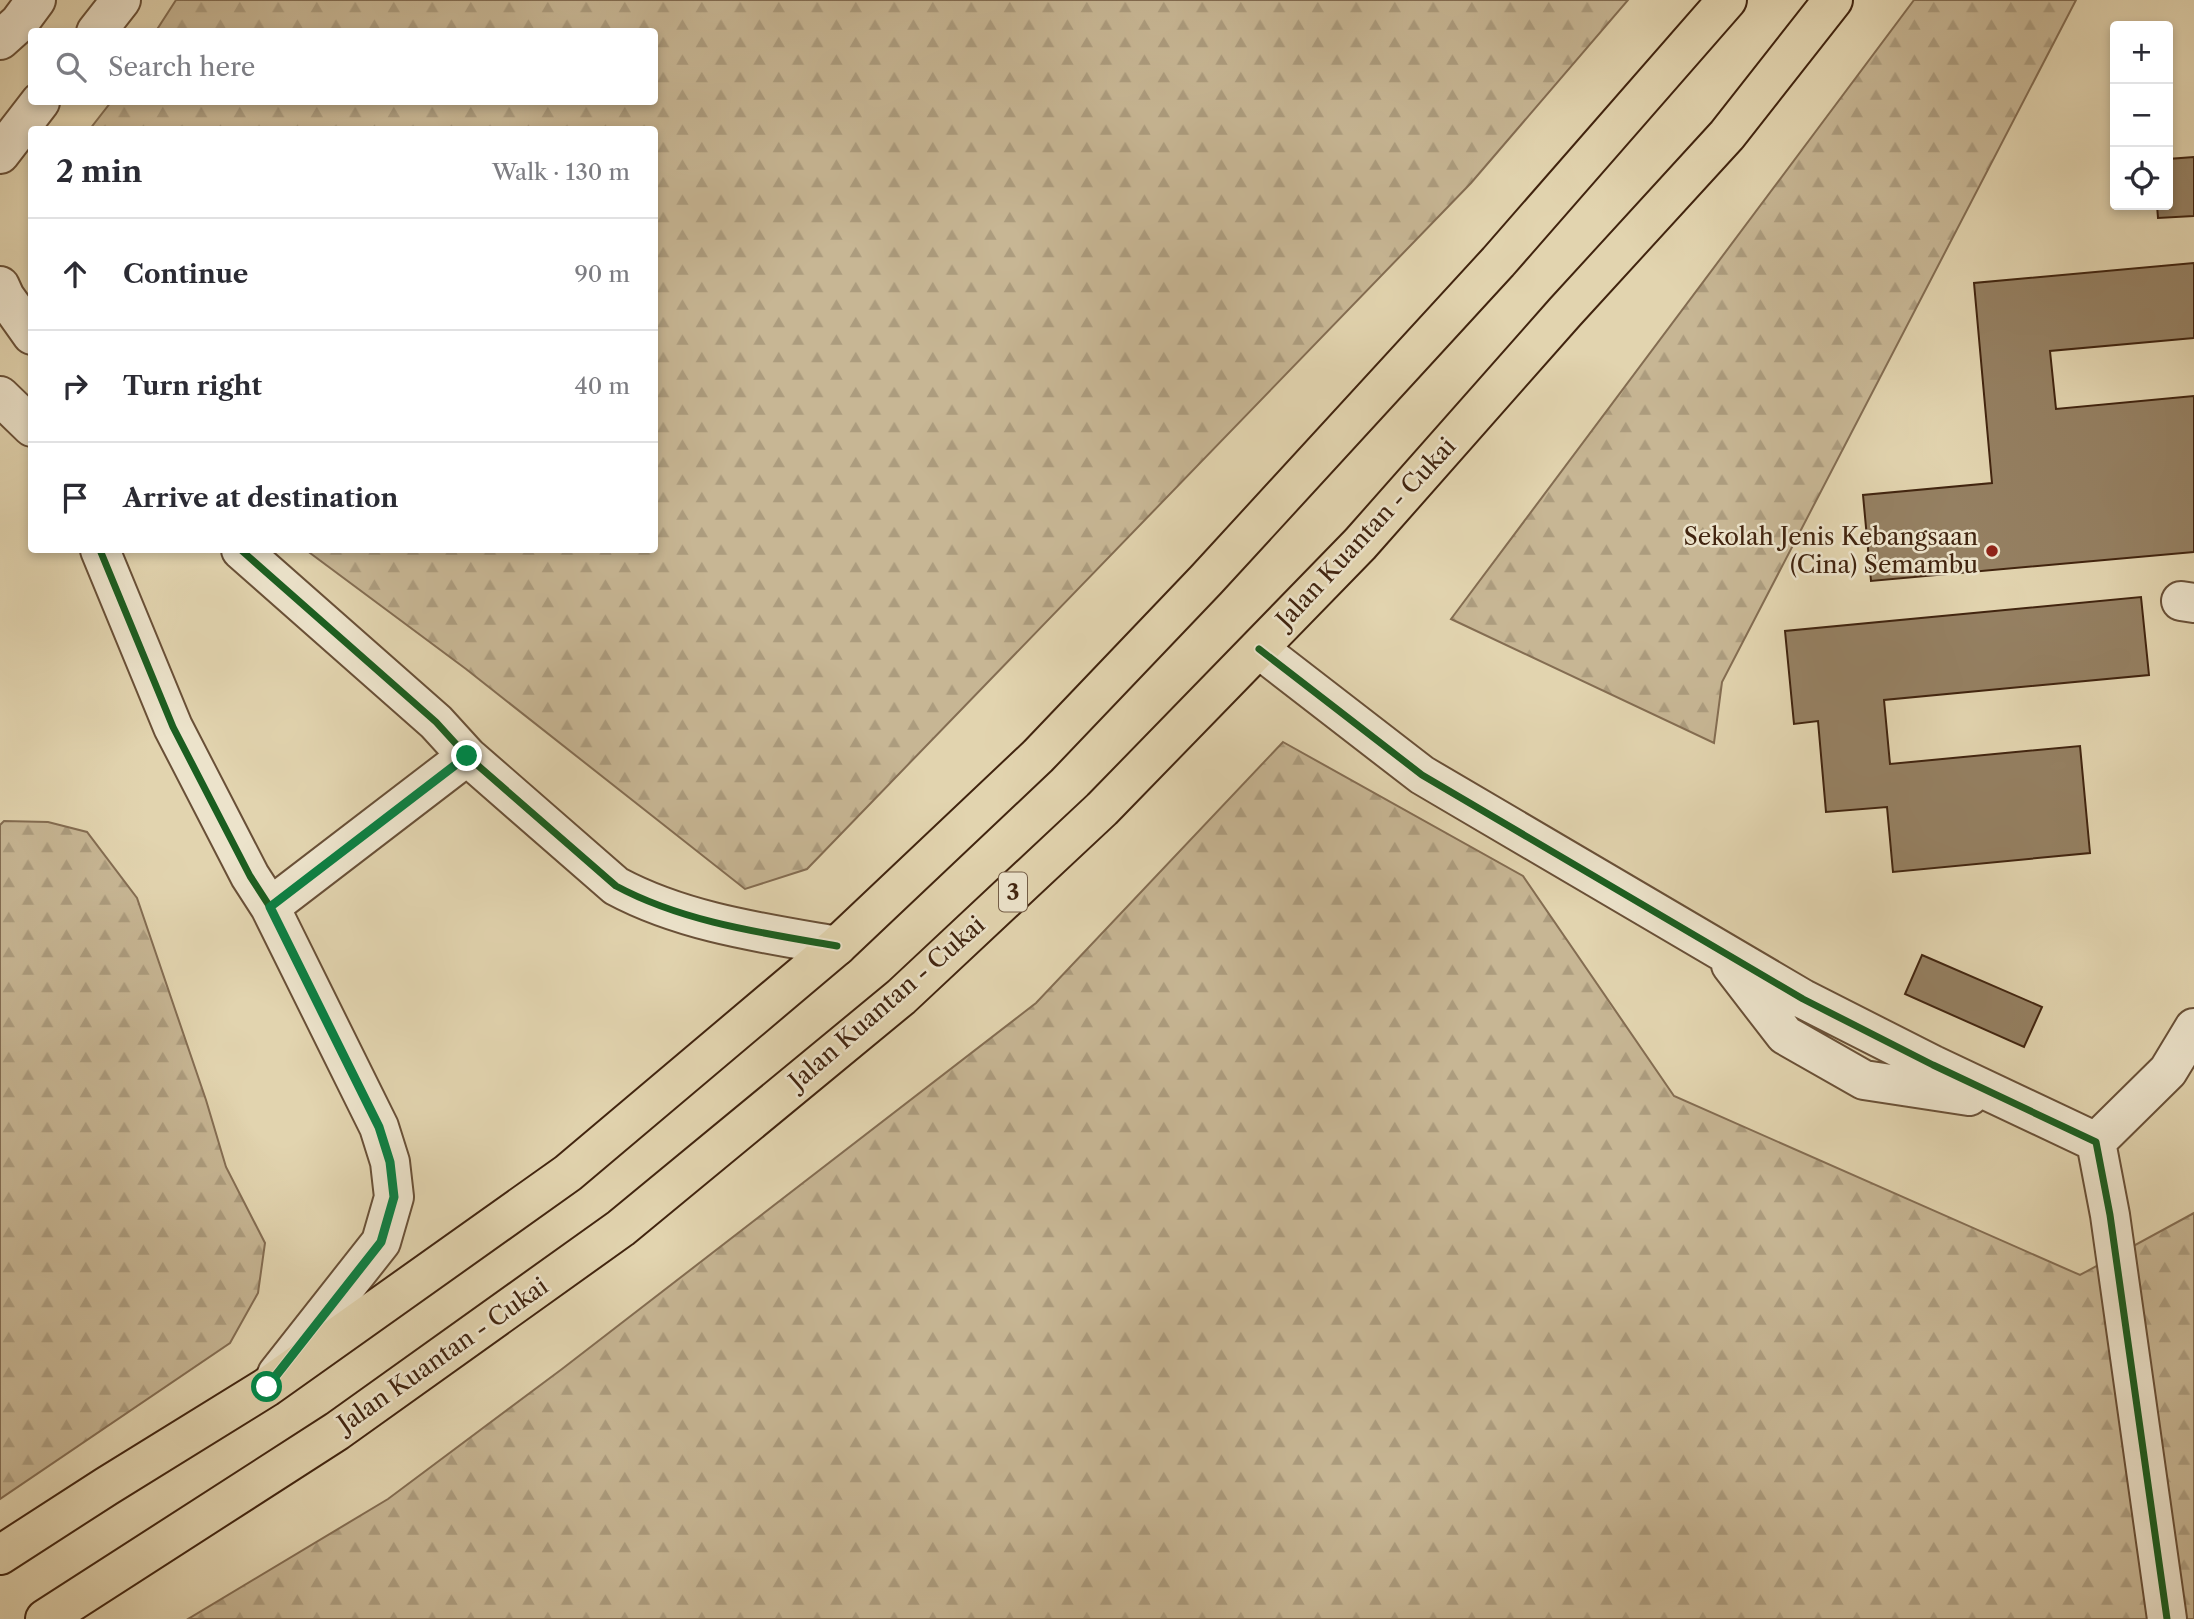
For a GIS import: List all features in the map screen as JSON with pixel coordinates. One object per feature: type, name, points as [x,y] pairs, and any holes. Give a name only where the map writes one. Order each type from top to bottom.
[{"type":"highway","points":[[0,1555],[267,1387],[568,1173],[836,946],[1038,756],[1206,580],[1498,262],[1727,0]]},
{"type":"highway","name":"Jalan Kuantan - Cukai","points":[[45,1619],[337,1431],[621,1228],[901,997],[1102,809],[1360,544],[1574,302],[1727,135],[1833,0]]},
{"type":"street","points":[[0,40],[19,23],[36,0]]},
{"type":"street","points":[[99,28],[121,0]]},
{"type":"street","points":[[0,154],[38,105]]},
{"type":"street","points":[[0,286],[28,329]]},
{"type":"street","points":[[0,396],[28,423]]},
{"type":"street","points":[[101,553],[173,727],[250,876],[270,907],[379,1127],[390,1162],[394,1197],[381,1242],[267,1387]]},
{"type":"street","points":[[244,553],[436,722],[467,756],[616,886],[645,901],[753,931],[836,946]]},
{"type":"street","points":[[1259,649],[1422,775],[1803,999],[1933,1065],[2096,1142]]},
{"type":"street","points":[[270,907],[467,756]]},
{"type":"street","points":[[2096,1142],[2168,1071],[2194,1028]]},
{"type":"street","points":[[2096,1142],[2110,1215],[2167,1619]]},
{"type":"green space","points":[[176,0],[1628,0],[1471,183],[807,869],[745,889],[466,669],[310,553],[658,553],[658,126],[92,126],[109,105],[658,105],[658,28],[158,28]]},
{"type":"green space","points":[[1914,0],[2076,0],[1722,682],[1714,743],[1451,619]]},
{"type":"green space","points":[[1283,742],[1523,876],[1674,1096],[2080,1275],[2194,1213],[2194,1619],[188,1619],[388,1499],[562,1369],[1036,1003]]},
{"type":"green space","points":[[4,821],[48,822],[87,832],[137,898],[226,1167],[265,1243],[258,1293],[230,1343],[0,1499],[0,825]]},
{"type":"building","points":[[2194,157],[2194,216],[2158,218],[2157,210],[2173,210],[2173,159]]},
{"type":"building","points":[[2194,263],[2194,338],[2050,351],[2056,409],[2194,396],[2194,552],[1871,581],[1863,495],[1992,483],[1974,283]]},
{"type":"building","points":[[2141,597],[2149,675],[1884,700],[1890,764],[2080,746],[2090,853],[1893,872],[1887,807],[1826,812],[1818,721],[1794,724],[1785,631]]},
{"type":"building","points":[[1922,955],[2042,1007],[2024,1047],[1905,994]]},
{"type":"cycle path","points":[[101,553],[173,727],[250,876],[270,907],[379,1127],[390,1162],[394,1197],[381,1242],[267,1387]]},
{"type":"cycle path","points":[[244,553],[436,722],[467,756],[616,886],[668,909],[723,925],[837,946]]},
{"type":"cycle path","points":[[1259,649],[1422,775],[1803,999],[1933,1065],[2096,1142],[2110,1215],[2167,1619]]},
{"type":"place","name":"Sekolah Jenis Kebangsaan (Cina) Semambu","points":[[1992,551]]},
{"type":"route","points":[[267,1387],[381,1242],[394,1197],[390,1162],[379,1127],[270,907],[467,756]]}]
